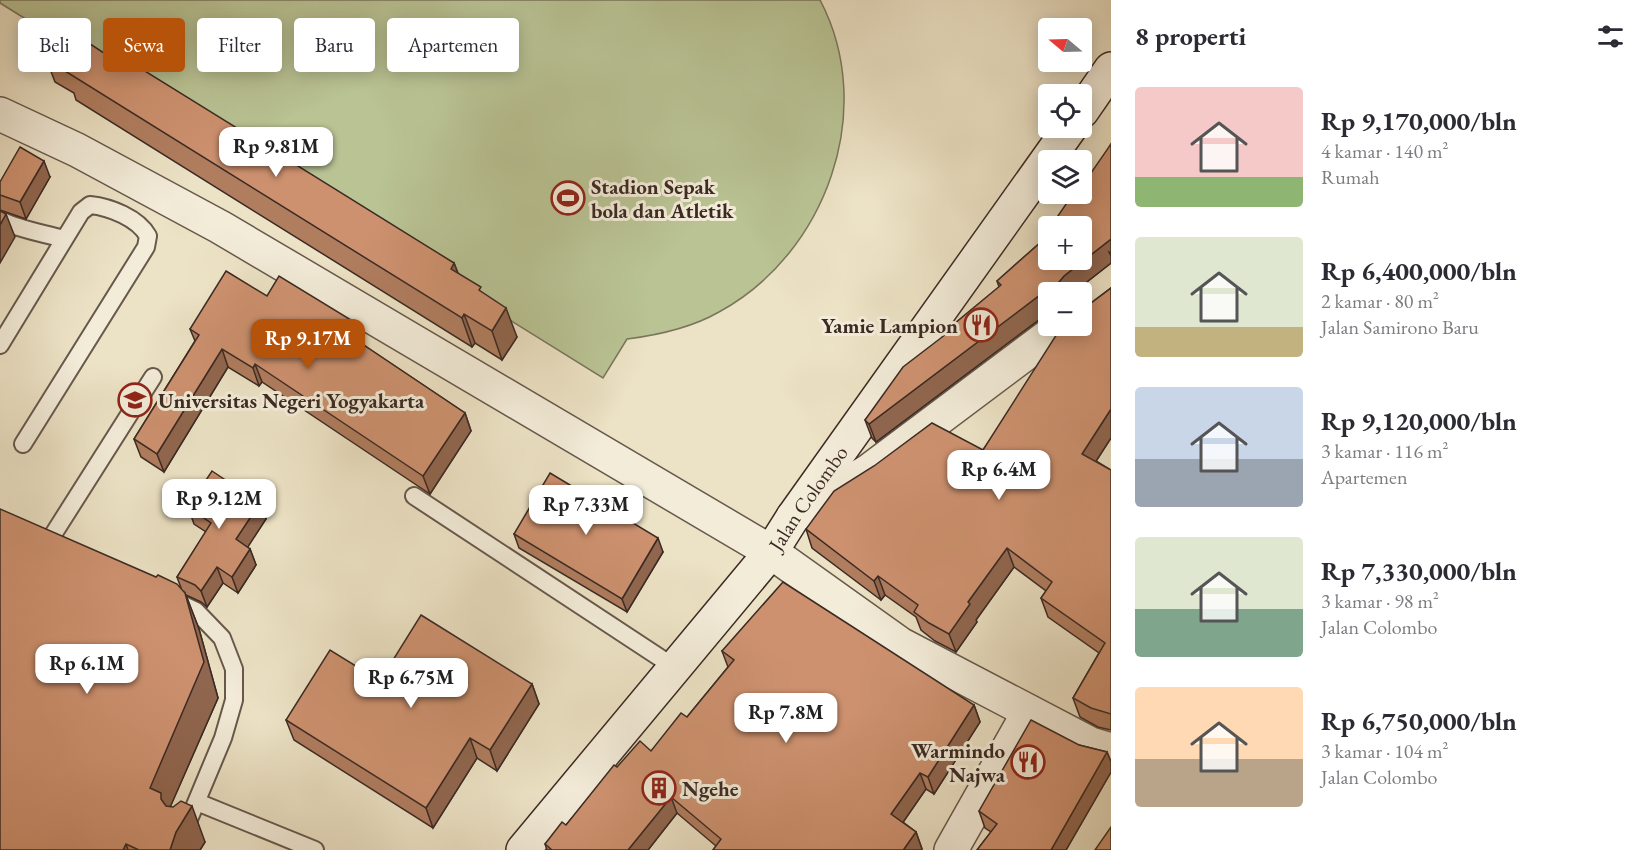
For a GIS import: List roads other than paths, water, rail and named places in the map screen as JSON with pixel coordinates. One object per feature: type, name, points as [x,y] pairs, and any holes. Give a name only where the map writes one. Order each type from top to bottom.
[{"type":"street","points":[[1092,97],[1111,69]]},
{"type":"street","points":[[0,114],[77,150],[220,227],[771,552],[900,644],[1091,744],[1111,750]]},
{"type":"street","name":"Jalan Colombo","points":[[523,850],[771,552],[793,517],[1063,138]]},
{"type":"street","points":[[793,517],[870,470],[1049,336]]},
{"type":"street","points":[[951,850],[1029,712]]},
{"type":"lane","points":[[0,345],[81,212],[90,205],[104,206],[142,226],[148,236],[146,247],[22,444]]},
{"type":"lane","points":[[0,220],[16,228],[64,239]]},
{"type":"lane","points":[[29,533],[54,544],[153,377]]},
{"type":"lane","points":[[414,496],[674,667]]},
{"type":"lane","points":[[154,591],[196,611],[222,638],[234,669],[234,700],[223,738],[184,833]]},
{"type":"lane","points":[[197,802],[315,850]]},
{"type":"place","name":"Stadion Sepak bola dan Atletik","points":[[568,198]]},
{"type":"place","name":"Yamie Lampion","points":[[981,325]]},
{"type":"place","name":"Universitas Negeri Yogyakarta","points":[[135,400]]},
{"type":"place","name":"Warmindo Najwa","points":[[1028,762]]},
{"type":"place","name":"Ngehe","points":[[659,788]]}]
